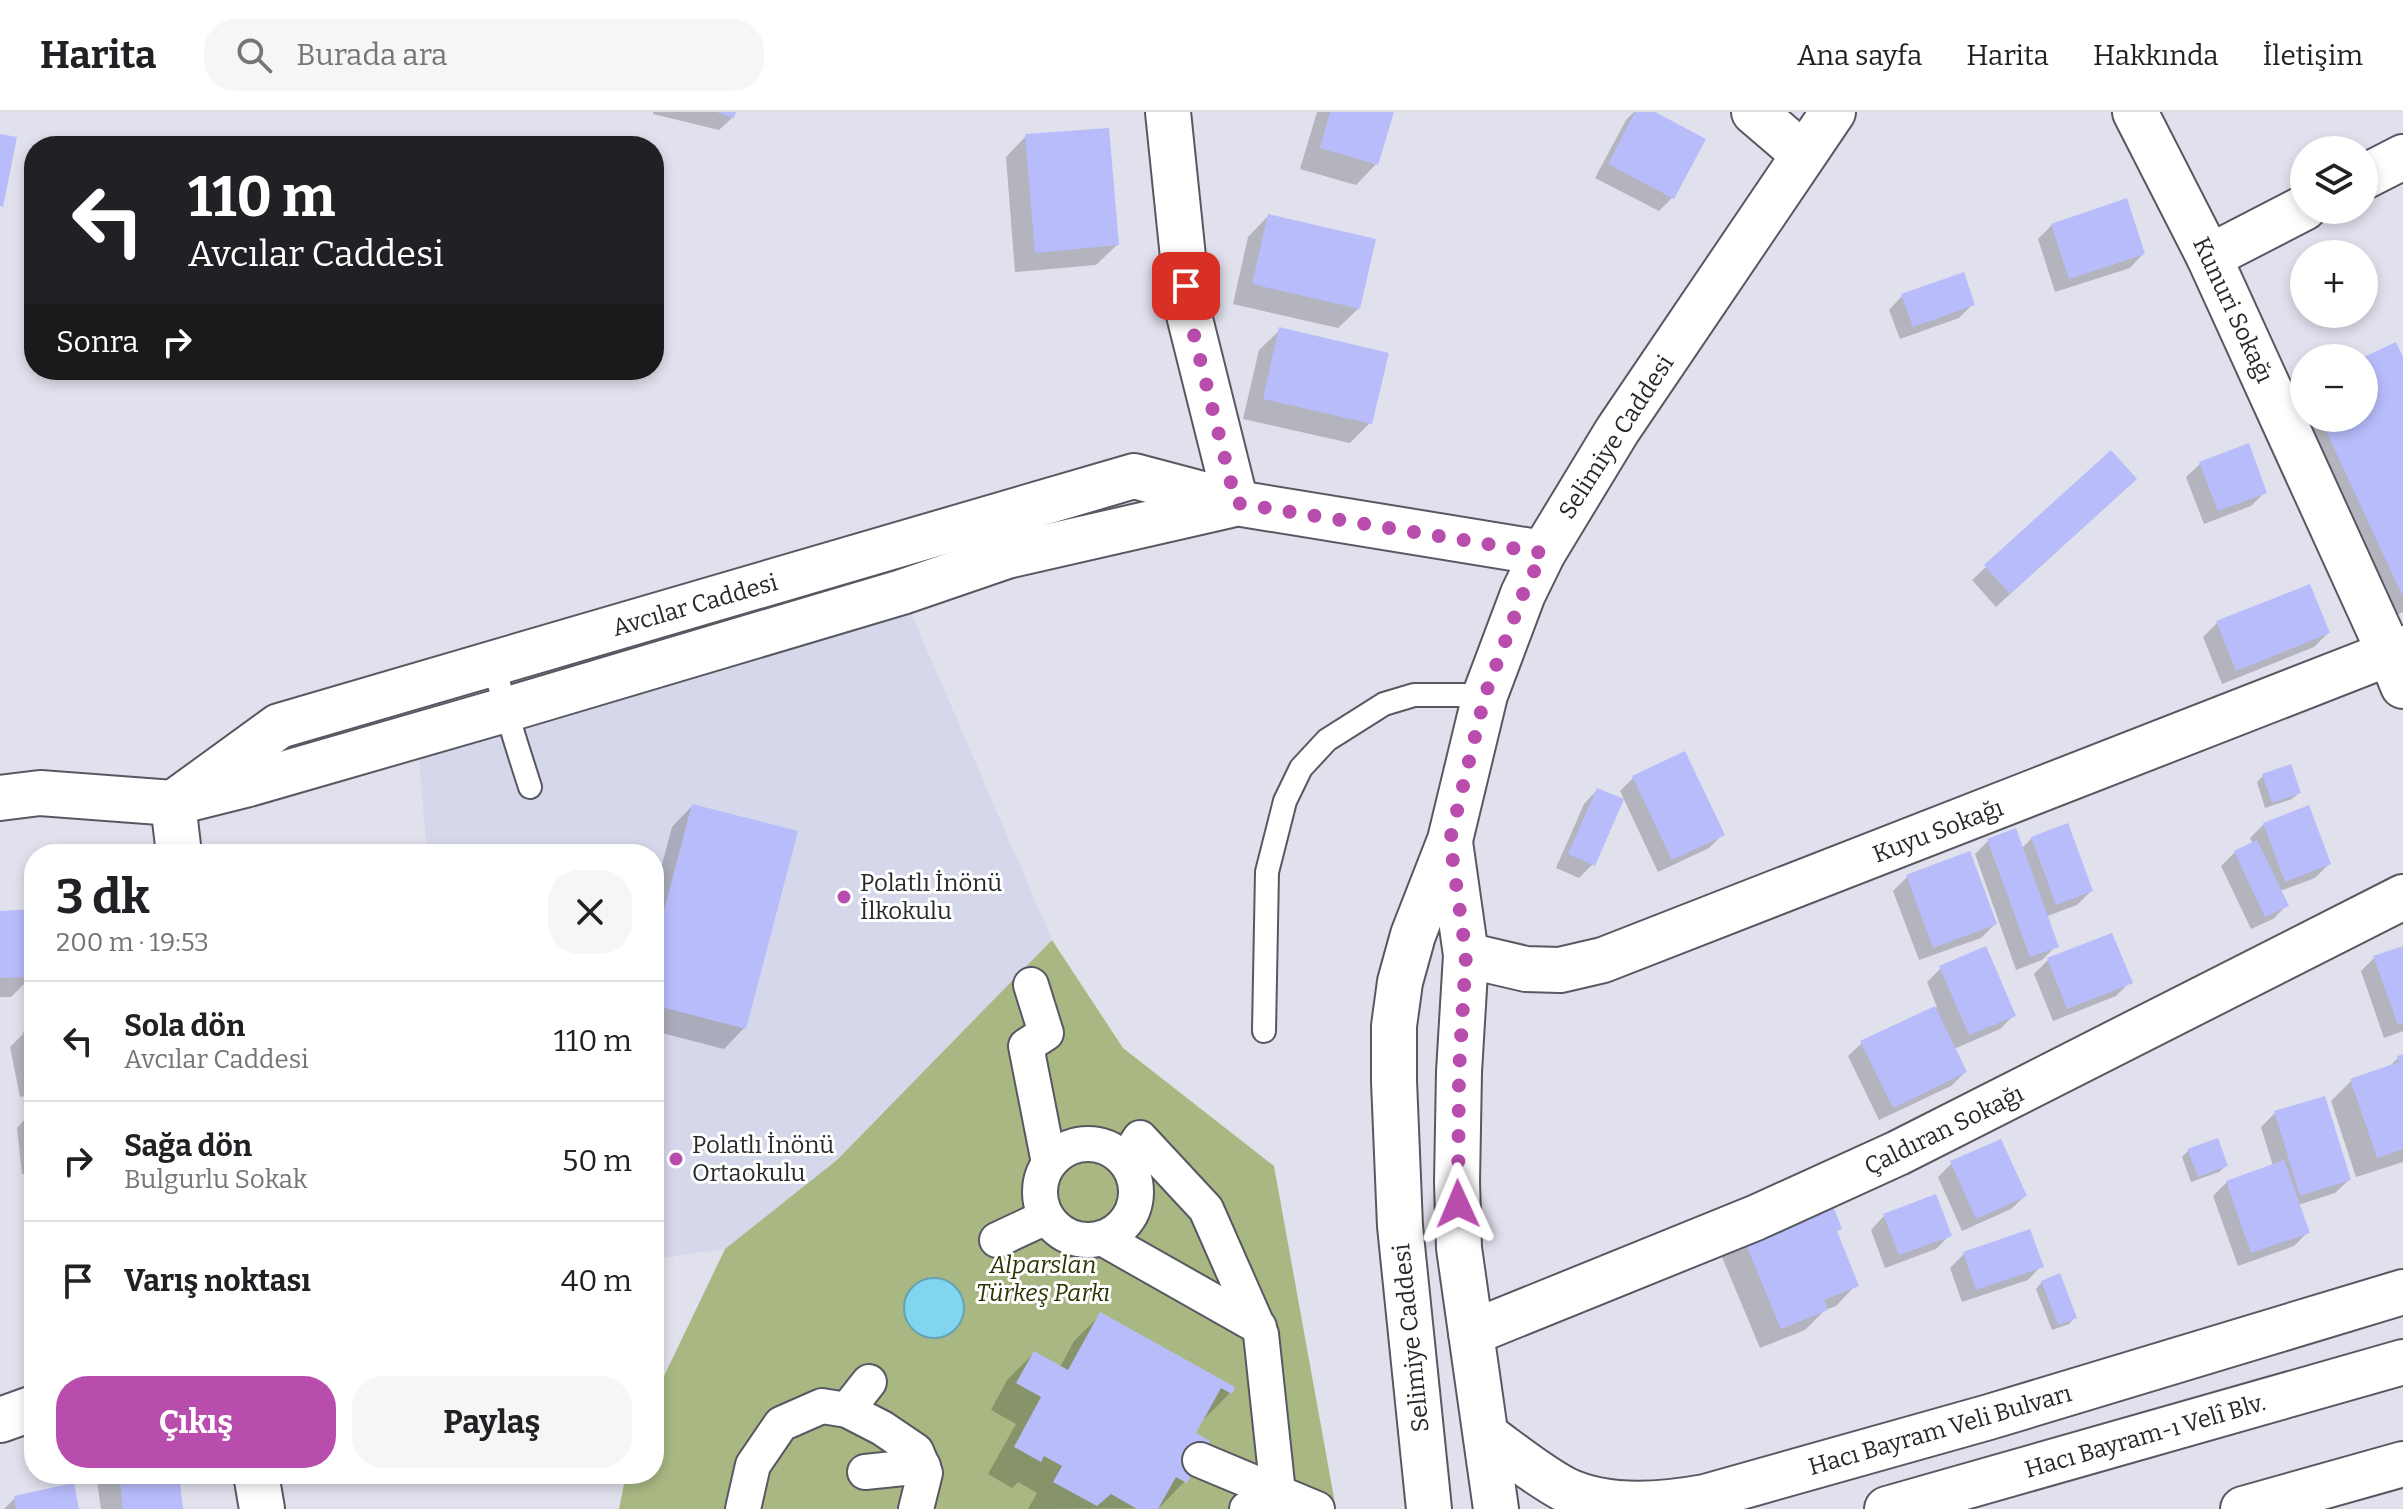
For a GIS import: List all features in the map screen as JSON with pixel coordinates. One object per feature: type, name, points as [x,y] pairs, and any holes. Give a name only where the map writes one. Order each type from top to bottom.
[{"type":"main road","points":[[1168,112],[1189,315],[1236,503]]},
{"type":"main road","points":[[1754,112],[1803,154]]},
{"type":"main road","name":"Selimiye Caddesi","points":[[1429,1509],[1400,1226],[1394,1081],[1394,1026],[1400,982],[1413,935],[1450,840],[1485,695],[1523,594],[1543,553],[1617,431],[1833,112]]},
{"type":"main road","name":"Kunuri Sokağı","points":[[2135,112],[2209,257],[2399,663]]},
{"type":"main road","points":[[2378,170],[2403,157]]},
{"type":"main road","points":[[2209,257],[2290,215]]},
{"type":"main road","name":"Avcılar Caddesi","points":[[173,803],[279,726],[1134,476],[1236,503],[1543,553]]},
{"type":"main road","name":"Avcılar Caddesi","points":[[0,798],[40,793],[173,803],[505,710],[902,592],[1007,556],[1236,503]]},
{"type":"main road","name":"Kuyu Sokağı","points":[[1466,955],[1526,969],[1560,970],[1603,960],[2399,663]]},
{"type":"main road","points":[[173,803],[178,844]]},
{"type":"main road","name":"Selimiye Caddesi","points":[[1450,840],[1466,955],[1459,1072],[1459,1248],[1496,1509]]},
{"type":"main road","name":"Çaldıran Sokağı","points":[[1471,1333],[1832,1185],[2403,897]]},
{"type":"main road","name":"Hacı Bayram Veli Bulvarı","points":[[1486,1435],[1566,1490],[1623,1504],[1663,1504],[1705,1497],[1989,1417],[2403,1292]]},
{"type":"main road","name":"Hacı Bayram-ı Velî Blv.","points":[[1887,1509],[2403,1362]]},
{"type":"main road","points":[[0,1420],[24,1412]]},
{"type":"main road","points":[[2243,1509],[2403,1464]]},
{"type":"main road","points":[[258,1484],[262,1509]]},
{"type":"street","points":[[1031,985],[1046,1033],[1026,1046],[1049,1163]]},
{"type":"street","points":[[1125,1161],[1140,1138],[1206,1209],[1261,1334],[1278,1493]]},
{"type":"street","points":[[1098,1144],[1113,1150],[1125,1161],[1134,1174],[1137,1190],[1135,1206],[1128,1221],[1102,1238],[1086,1240],[1070,1237],[1056,1229],[1046,1217],[1040,1202],[1039,1186],[1053,1158],[1066,1148],[1098,1144]]},
{"type":"street","points":[[997,1240],[1046,1217]]},
{"type":"street","points":[[1102,1238],[1259,1327]]},
{"type":"street","points":[[847,1410],[869,1382]]},
{"type":"street","points":[[743,1509],[753,1465],[781,1424],[822,1406],[847,1410],[882,1428],[916,1451],[925,1473],[916,1509]]},
{"type":"street","points":[[1200,1460],[1317,1509]]},
{"type":"street","points":[[865,1472],[923,1466]]},
{"type":"street","points":[[1247,1509],[1278,1493]]},
{"type":"lane","points":[[494,663],[505,710],[530,787]]},
{"type":"lane","points":[[1264,1031],[1267,872],[1285,801],[1301,768],[1327,740],[1384,704],[1414,695],[1485,695]]},
{"type":"shaded area","name":"Polatlı İnönü İlkokulu","points":[[902,592],[1052,940],[837,1160],[725,1249],[664,1258],[664,844],[426,844],[419,757]]},
{"type":"green space","name":"Alparslan Türkeş Parkı","points":[[1052,940],[1123,1048],[1274,1166],[1336,1509],[619,1509],[624,1484],[664,1484],[664,1376],[725,1249],[837,1160]]},
{"type":"water","points":[[934,1278],[946,1280],[955,1287],[962,1296],[962,1320],[955,1329],[946,1336],[934,1338],[922,1336],[913,1329],[906,1320],[904,1308],[906,1296],[913,1287],[922,1280]]},
{"type":"building","points":[[716,112],[736,112],[734,118]]},
{"type":"building","points":[[1330,112],[1394,112],[1378,165],[1320,148]]},
{"type":"building","points":[[1635,112],[1655,112],[1706,139],[1674,199],[1608,164]]},
{"type":"building","points":[[1109,128],[1119,245],[1035,253],[1025,134]]},
{"type":"building","points":[[0,134],[17,137],[3,207],[0,206]]},
{"type":"building","points":[[2127,198],[2145,254],[2069,279],[2051,224]]},
{"type":"building","points":[[1268,214],[1376,239],[1360,309],[1252,284]]},
{"type":"building","points":[[1964,272],[1975,305],[1913,327],[1901,294]]},
{"type":"building","points":[[1279,327],[1389,353],[1372,424],[1263,399]]},
{"type":"building","points":[[2396,342],[2403,357],[2403,597],[2326,432],[2378,432],[2378,350]]},
{"type":"building","points":[[2249,443],[2267,493],[2218,511],[2199,462]]},
{"type":"building","points":[[2111,450],[2137,479],[2010,594],[1984,565]]},
{"type":"building","points":[[2310,584],[2330,633],[2236,671],[2216,621]]},
{"type":"building","points":[[1685,751],[1725,835],[1672,860],[1632,776]]},
{"type":"building","points":[[2291,764],[2301,793],[2272,803],[2262,774]]},
{"type":"building","points":[[1597,788],[1624,799],[1595,866],[1568,854]]},
{"type":"building","points":[[692,804],[798,831],[746,1029],[664,1008],[664,910]]},
{"type":"building","points":[[2309,805],[2331,864],[2285,882],[2263,823]]},
{"type":"building","points":[[2068,823],[2093,891],[2056,905],[2031,837]]},
{"type":"building","points":[[2016,828],[2059,947],[2030,957],[1987,839]]},
{"type":"building","points":[[2257,840],[2289,906],[2265,917],[2234,851]]},
{"type":"building","points":[[1970,851],[1997,924],[1933,948],[1906,875]]},
{"type":"building","points":[[24,910],[24,977],[0,978],[0,911]]},
{"type":"building","points":[[2112,933],[2133,983],[2067,1009],[2047,958]]},
{"type":"building","points":[[1986,946],[2016,1016],[1969,1035],[1939,966]]},
{"type":"building","points":[[2403,946],[2403,1023],[2398,1025],[2373,956]]},
{"type":"building","points":[[1935,1006],[1967,1072],[1893,1108],[1860,1041]]},
{"type":"building","points":[[2403,1054],[2403,1149],[2377,1158],[2350,1079],[2399,1062],[2397,1056]]},
{"type":"building","points":[[2325,1096],[2351,1180],[2300,1196],[2274,1111]]},
{"type":"building","points":[[2218,1138],[2228,1166],[2198,1177],[2187,1149]]},
{"type":"building","points":[[2001,1139],[2027,1196],[1976,1219],[1950,1161]]},
{"type":"building","points":[[2284,1160],[2310,1233],[2251,1253],[2226,1181]]},
{"type":"building","points":[[1936,1194],[1952,1236],[1899,1255],[1883,1214]]},
{"type":"building","points":[[1830,1198],[1842,1229],[1837,1231],[1859,1286],[1824,1300],[1828,1310],[1781,1329],[1742,1235]]},
{"type":"building","points":[[2030,1229],[2044,1267],[1976,1290],[1963,1252]]},
{"type":"building","points":[[2060,1273],[2077,1318],[2058,1325],[2041,1281]]},
{"type":"building","points":[[1100,1312],[1235,1387],[1232,1394],[1221,1388],[1196,1433],[1210,1441],[1187,1483],[1176,1477],[1158,1509],[1137,1509],[1111,1494],[1097,1506],[1053,1482],[1062,1466],[1044,1456],[1041,1462],[1014,1447],[1041,1397],[1016,1383],[1034,1351],[1068,1370]]},
{"type":"building","points":[[74,1484],[79,1509],[16,1509],[14,1496]]},
{"type":"building","points":[[120,1484],[180,1484],[183,1509],[123,1509]]},
{"type":"place","name":"Polatlı İnönü İlkokulu","points":[[844,897]]},
{"type":"place","name":"Polatlı İnönü Ortaokulu","points":[[676,1159]]},
{"type":"route","points":[[1186,286],[1189,315],[1236,503],[1543,553],[1523,594],[1485,695],[1450,840],[1466,955],[1459,1072],[1458,1204]]}]
